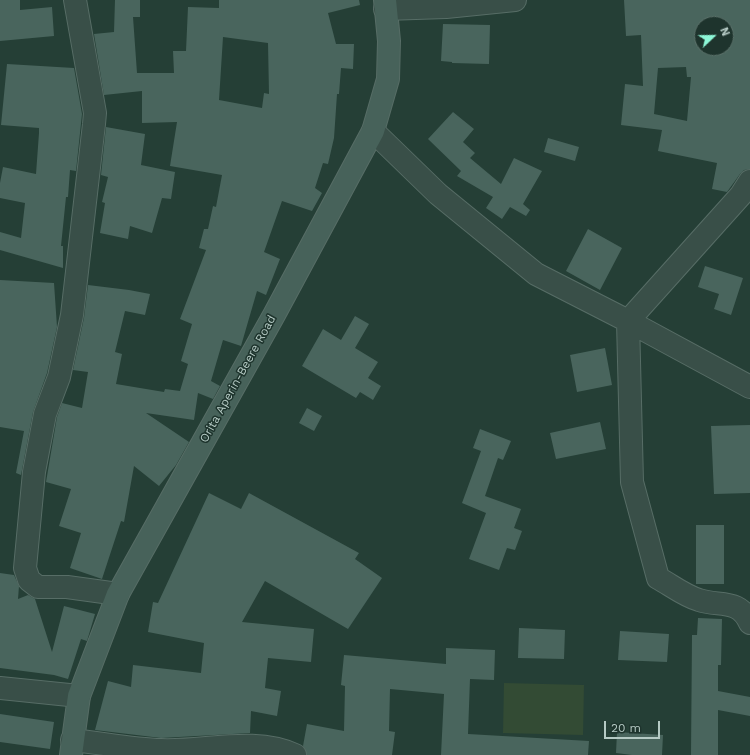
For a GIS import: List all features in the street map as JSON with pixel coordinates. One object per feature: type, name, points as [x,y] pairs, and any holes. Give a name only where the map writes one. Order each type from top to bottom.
[{"type":"main road","name":"Orita Aperin-Beere Road","points":[[72,747],[79,696],[118,594],[274,315],[373,131],[388,79],[389,41],[385,4]]},
{"type":"street","points":[[75,0],[95,113],[72,315],[59,377],[45,414],[34,472],[25,568],[29,580],[38,587],[67,587],[118,594]]},
{"type":"street","points":[[385,4],[446,7],[515,0]]},
{"type":"street","points":[[373,131],[438,194],[536,274],[628,321],[750,387]]},
{"type":"street","points":[[750,181],[741,195],[628,321],[632,482],[658,578],[699,600],[731,605],[746,614],[750,622]]},
{"type":"street","points":[[0,688],[79,696]]},
{"type":"street","points":[[72,747],[161,750],[250,746],[282,749],[295,755]]},
{"type":"green space","points":[[504,683],[584,685],[583,735],[503,733]]},
{"type":"building","points":[[0,0],[20,0],[20,10],[52,7],[54,36],[0,41]]},
{"type":"building","points":[[115,0],[140,0],[140,17],[133,17],[137,73],[174,73],[173,51],[186,51],[188,7],[219,8],[219,0],[359,0],[360,5],[328,13],[336,44],[354,44],[353,69],[341,68],[339,94],[337,94],[334,138],[328,164],[323,163],[315,188],[322,193],[312,211],[282,201],[264,252],[280,259],[266,295],[257,291],[241,346],[223,340],[211,381],[220,386],[213,399],[198,393],[194,420],[146,413],[189,442],[176,465],[159,486],[134,466],[124,522],[121,521],[102,579],[70,568],[81,533],[59,526],[71,489],[46,482],[57,417],[62,403],[82,408],[88,372],[73,370],[84,318],[88,285],[150,294],[145,315],[125,311],[115,352],[122,354],[116,384],[164,392],[165,389],[180,391],[188,364],[181,361],[192,324],[180,319],[206,250],[199,248],[204,229],[208,229],[213,206],[216,207],[222,175],[170,166],[177,122],[142,123],[142,91],[104,95],[94,34],[114,32]],"holes":[[[223,37],[268,43],[269,94],[264,93],[262,108],[219,100]]]},
{"type":"building","points":[[624,0],[750,0],[750,169],[744,170],[740,174],[727,192],[712,189],[717,163],[658,151],[662,130],[621,125],[625,84],[643,86],[641,35],[626,36]],"holes":[[[686,67],[687,77],[691,77],[687,121],[654,114],[658,68]]]},
{"type":"building","points":[[443,24],[490,25],[489,64],[452,63],[441,61]]},
{"type":"building","points":[[7,64],[74,68],[82,114],[76,171],[70,170],[68,197],[66,197],[61,246],[63,246],[63,268],[0,250],[0,232],[21,238],[25,203],[0,198],[0,183],[3,167],[36,174],[39,133],[39,128],[1,125]]},
{"type":"building","points":[[453,112],[474,129],[463,142],[475,153],[470,158],[501,184],[514,158],[542,171],[523,204],[530,210],[526,216],[510,207],[502,219],[486,208],[493,197],[457,176],[461,171],[428,139]]},
{"type":"building","points":[[106,127],[145,134],[141,165],[175,172],[171,199],[162,198],[152,233],[130,226],[128,239],[100,233],[105,203],[102,202],[108,177],[101,175]]},
{"type":"building","points":[[548,138],[579,147],[575,161],[544,152]]},
{"type":"building","points":[[588,229],[622,248],[600,290],[566,271]]},
{"type":"building","points":[[705,266],[743,278],[731,315],[714,309],[719,294],[698,287]]},
{"type":"building","points":[[0,280],[54,283],[57,327],[47,373],[33,412],[21,475],[16,473],[24,431],[0,427]]},
{"type":"building","points":[[355,316],[369,324],[355,348],[378,362],[368,378],[381,386],[373,400],[360,392],[356,398],[302,366],[323,329],[341,340]]},
{"type":"building","points":[[605,348],[612,385],[577,392],[570,355]]},
{"type":"building","points":[[307,408],[322,416],[314,431],[299,423]]},
{"type":"building","points":[[600,422],[606,449],[556,459],[550,433]]},
{"type":"building","points":[[750,425],[750,493],[714,494],[711,426]]},
{"type":"building","points":[[480,429],[511,441],[503,460],[498,458],[485,496],[521,509],[514,528],[522,531],[515,550],[507,548],[499,570],[469,559],[486,513],[462,503],[481,451],[473,448]]},
{"type":"building","points":[[209,493],[241,509],[249,493],[359,553],[355,559],[382,578],[348,629],[265,581],[242,622],[314,629],[311,662],[268,658],[265,688],[281,691],[277,716],[251,711],[250,733],[161,738],[95,730],[108,681],[131,687],[133,665],[201,673],[204,643],[148,632],[153,602],[158,603]]},
{"type":"building","points":[[696,525],[724,525],[724,584],[696,584]]},
{"type":"building","points":[[0,573],[14,575],[19,586],[18,599],[28,595],[35,599],[52,652],[64,606],[95,614],[87,641],[81,639],[68,679],[54,675],[0,668]]},
{"type":"building","points":[[698,618],[722,619],[721,665],[718,665],[718,691],[750,697],[750,716],[718,710],[718,755],[691,755],[692,635],[697,635]]},
{"type":"building","points":[[519,628],[565,630],[564,659],[518,658]]},
{"type":"building","points":[[620,631],[669,634],[667,662],[618,660]]},
{"type":"building","points":[[446,648],[495,650],[494,680],[470,679],[468,734],[589,741],[588,755],[441,755],[444,694],[390,689],[389,731],[395,732],[392,755],[307,755],[303,746],[307,724],[344,731],[345,686],[341,685],[344,655],[446,664]]},
{"type":"building","points":[[0,714],[54,722],[50,749],[0,742]]},
{"type":"building","points":[[617,732],[663,735],[662,755],[632,755],[616,753]]}]
